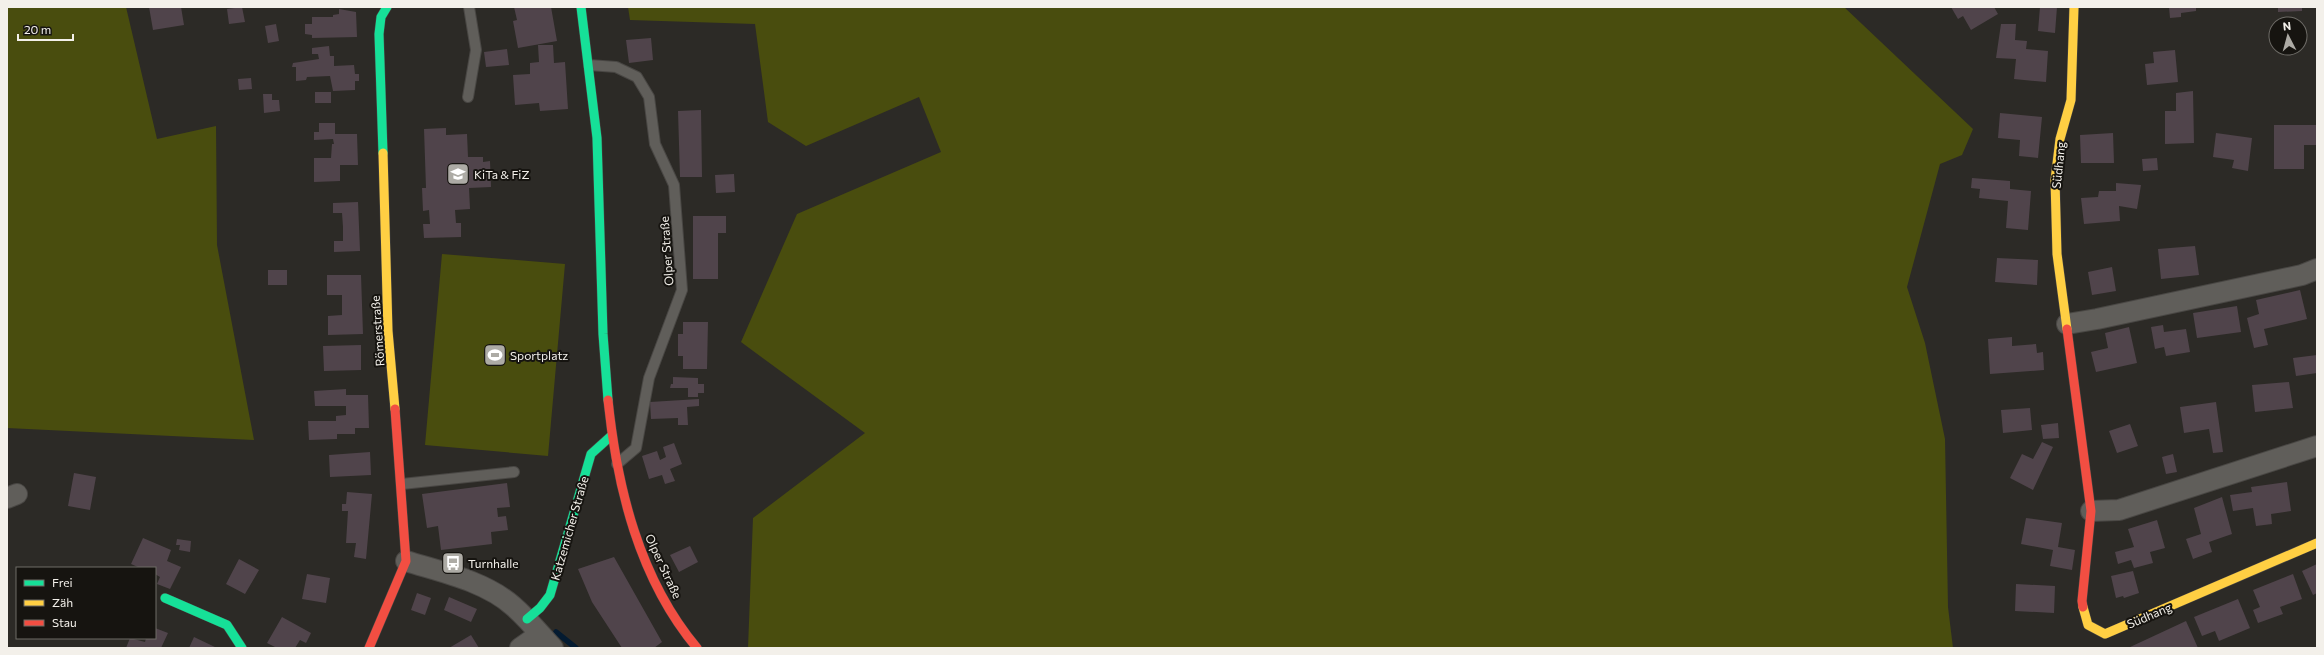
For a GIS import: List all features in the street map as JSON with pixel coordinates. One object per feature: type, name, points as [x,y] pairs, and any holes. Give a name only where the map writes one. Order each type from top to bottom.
[{"type":"street","name":"Römerstraße","points":[[369,648],[406,561],[402,484],[387,323],[379,34],[381,17],[387,7]]},
{"type":"street","name":"Olper Straße","points":[[581,7],[589,65],[599,181],[603,350],[611,436],[616,466],[628,516],[640,551],[662,597],[690,640],[697,648]]},
{"type":"street","name":"Südhang","points":[[2074,7],[2071,100],[2060,139],[2055,180],[2057,254],[2091,511],[2082,601],[2088,625],[2106,634],[2317,543]]},
{"type":"street","points":[[2067,324],[2294,277],[2317,269]]},
{"type":"street","name":"Katzemicher Straße","points":[[527,619],[540,608],[550,595],[591,454],[611,436]]},
{"type":"street","points":[[2091,511],[2119,510],[2317,446]]},
{"type":"street","points":[[406,561],[475,584],[502,597],[527,619],[547,641],[520,648]]},
{"type":"street","points":[[165,598],[227,625],[242,648]]},
{"type":"lane","points":[[468,98],[476,50],[469,7]]},
{"type":"lane","name":"Olper Straße","points":[[589,65],[616,67],[637,77],[649,96],[655,144],[674,185],[682,290],[649,378],[636,448],[616,466]]},
{"type":"lane","points":[[402,484],[514,472]]},
{"type":"shaded area","points":[[7,7],[126,7],[157,139],[216,126],[217,245],[254,440],[7,428]]},
{"type":"shaded area","points":[[628,7],[1844,7],[1973,129],[1962,155],[1940,164],[1907,287],[1925,343],[1945,439],[1948,607],[1953,648],[748,648],[753,518],[865,433],[741,342],[797,214],[941,152],[919,97],[806,146],[768,122],[755,24],[630,20]]},
{"type":"shaded area","name":"Sportplatz","points":[[442,254],[565,264],[548,456],[425,445]]},
{"type":"building","points":[[149,7],[181,7],[184,25],[153,30]]},
{"type":"building","points":[[242,7],[245,22],[229,24],[227,9]]},
{"type":"building","points":[[514,7],[551,7],[557,41],[518,48],[513,21],[517,20]]},
{"type":"building","points":[[1951,7],[1994,7],[1998,14],[1971,30],[1963,16],[1958,19]]},
{"type":"building","points":[[2040,7],[2057,7],[2055,33],[2038,31]]},
{"type":"building","points":[[2169,7],[2196,7],[2196,11],[2181,13],[2181,17],[2170,18]]},
{"type":"building","points":[[2278,7],[2302,7],[2302,11],[2278,12]]},
{"type":"building","points":[[339,9],[356,12],[357,37],[312,38],[312,35],[305,34],[305,24],[312,24],[312,17],[333,17],[333,15],[339,14]]},
{"type":"building","points":[[276,24],[279,41],[268,43],[265,26]]},
{"type":"building","points":[[2001,24],[2016,24],[2015,40],[2027,41],[2026,49],[2048,51],[2046,82],[2014,79],[2016,59],[1996,58]]},
{"type":"building","points":[[651,38],[653,60],[629,63],[626,40]]},
{"type":"building","points":[[538,45],[553,45],[554,63],[565,62],[568,109],[540,111],[539,103],[515,105],[513,75],[530,74],[530,63],[539,62]]},
{"type":"building","points":[[329,46],[330,56],[334,56],[334,66],[354,65],[355,74],[359,74],[359,81],[355,81],[355,90],[333,91],[330,76],[307,77],[306,80],[296,81],[296,67],[292,67],[293,63],[319,59],[318,54],[312,54],[312,48]]},
{"type":"building","points":[[507,49],[509,65],[486,67],[484,52]]},
{"type":"building","points":[[2175,50],[2178,82],[2147,85],[2145,64],[2154,63],[2153,52]]},
{"type":"building","points":[[251,78],[252,89],[239,90],[238,79]]},
{"type":"building","points":[[2193,91],[2194,143],[2165,144],[2165,111],[2176,111],[2176,93]]},
{"type":"building","points":[[315,92],[331,92],[331,103],[315,103]]},
{"type":"building","points":[[263,94],[272,94],[272,100],[279,100],[280,111],[264,113]]},
{"type":"building","points":[[701,110],[702,177],[680,177],[678,111]]},
{"type":"building","points":[[2000,113],[2042,117],[2038,158],[2019,156],[2020,140],[1998,138]]},
{"type":"building","points":[[319,123],[335,123],[335,134],[357,134],[358,165],[340,165],[340,181],[314,182],[314,158],[331,158],[332,144],[334,144],[333,139],[314,140],[314,132],[319,132]]},
{"type":"building","points":[[2274,125],[2317,125],[2317,145],[2304,145],[2304,169],[2274,169]]},
{"type":"building","name":"KiTa & FiZ","points":[[446,128],[446,135],[467,134],[468,157],[483,157],[483,162],[490,161],[491,187],[469,188],[470,209],[455,210],[456,223],[461,223],[461,237],[424,238],[423,224],[430,224],[429,210],[423,211],[422,188],[426,188],[424,129]]},
{"type":"building","points":[[2113,133],[2114,163],[2081,163],[2080,135]]},
{"type":"building","points":[[2216,133],[2252,138],[2248,171],[2232,168],[2234,160],[2213,157]]},
{"type":"building","points":[[2157,158],[2158,170],[2143,171],[2142,159]]},
{"type":"building","points":[[734,174],[735,192],[716,193],[715,175]]},
{"type":"building","points":[[1972,178],[2010,181],[2010,189],[2031,191],[2028,230],[2006,228],[2008,201],[1979,198],[1980,189],[1971,188]]},
{"type":"building","points":[[2116,183],[2141,185],[2137,209],[2119,206],[2120,221],[2084,224],[2081,198],[2098,197],[2099,191],[2116,191]]},
{"type":"building","points":[[358,202],[360,251],[334,252],[334,241],[343,241],[343,227],[342,213],[333,213],[333,203]]},
{"type":"building","points":[[693,216],[726,216],[726,233],[718,233],[718,279],[693,279]]},
{"type":"building","points":[[2195,246],[2199,275],[2161,279],[2158,249]]},
{"type":"building","points":[[1997,258],[2038,260],[2037,285],[1995,282]]},
{"type":"building","points":[[2112,267],[2116,291],[2092,295],[2088,272]]},
{"type":"building","points":[[268,270],[287,270],[287,285],[268,285]]},
{"type":"building","points":[[327,275],[361,275],[363,334],[328,335],[328,316],[342,315],[342,295],[327,295]]},
{"type":"building","points":[[2300,290],[2307,319],[2264,329],[2268,345],[2254,348],[2247,318],[2259,314],[2256,300]]},
{"type":"building","points":[[2237,306],[2241,332],[2197,338],[2193,313]]},
{"type":"building","points":[[683,322],[708,322],[707,369],[683,369],[683,356],[678,356],[678,334],[683,334]]},
{"type":"building","points":[[2163,325],[2164,332],[2186,329],[2190,352],[2166,356],[2164,347],[2155,349],[2151,327]]},
{"type":"building","points":[[2129,327],[2137,363],[2096,372],[2091,352],[2108,348],[2105,333]]},
{"type":"building","points":[[2012,337],[2012,346],[2036,344],[2037,353],[2043,352],[2044,370],[1990,374],[1988,339]]},
{"type":"building","points":[[361,345],[361,370],[324,371],[323,346]]},
{"type":"building","points":[[2317,355],[2317,373],[2296,376],[2293,358]]},
{"type":"building","points":[[673,377],[698,378],[698,384],[704,384],[704,393],[698,393],[698,397],[688,397],[688,388],[670,388],[671,384],[673,384]]},
{"type":"building","points":[[2289,382],[2293,408],[2255,412],[2252,385]]},
{"type":"building","points":[[346,389],[346,395],[368,395],[369,428],[355,428],[355,434],[337,434],[337,439],[309,440],[308,421],[336,421],[336,416],[346,415],[346,406],[315,406],[314,391]]},
{"type":"building","points":[[699,399],[699,406],[687,407],[688,425],[678,425],[678,418],[651,419],[650,402]]},
{"type":"building","points":[[2216,402],[2223,452],[2213,453],[2209,429],[2184,433],[2180,407]]},
{"type":"building","points":[[2030,408],[2032,430],[2003,433],[2001,410]]},
{"type":"building","points":[[2058,423],[2059,438],[2043,439],[2041,425]]},
{"type":"building","points":[[2130,424],[2138,446],[2117,453],[2109,431]]},
{"type":"building","points":[[2042,442],[2053,447],[2033,490],[2010,478],[2022,454],[2033,459]]},
{"type":"building","points":[[674,443],[682,464],[670,469],[675,481],[665,484],[662,475],[649,479],[642,456],[657,451],[660,460],[666,457],[663,447]]},
{"type":"building","points":[[370,452],[371,475],[330,477],[329,455]]},
{"type":"building","points":[[2173,454],[2177,472],[2166,474],[2162,457]]},
{"type":"building","points":[[74,473],[96,477],[90,510],[68,506]]},
{"type":"building","points":[[2287,482],[2291,511],[2271,514],[2272,524],[2256,526],[2253,508],[2233,511],[2230,495],[2252,492],[2251,487]]},
{"type":"building","points":[[507,483],[510,507],[497,508],[498,517],[506,516],[508,530],[491,532],[492,544],[441,550],[438,526],[427,528],[422,494]]},
{"type":"building","points":[[347,492],[372,494],[366,559],[354,557],[356,543],[346,543],[348,511],[342,511],[342,504],[346,504]]},
{"type":"building","points":[[2222,497],[2232,534],[2209,542],[2212,552],[2193,559],[2186,539],[2201,534],[2194,508]]},
{"type":"building","points":[[2026,518],[2062,523],[2058,547],[2075,550],[2072,570],[2050,566],[2053,550],[2021,544]]},
{"type":"building","points":[[2157,520],[2165,548],[2150,552],[2153,563],[2134,568],[2131,560],[2118,564],[2115,552],[2134,547],[2128,529]]},
{"type":"building","points":[[143,538],[171,550],[167,561],[181,567],[170,589],[157,584],[160,577],[156,575],[156,567],[138,567],[131,564]]},
{"type":"building","points":[[177,539],[191,541],[190,552],[179,550],[180,545],[176,545]]},
{"type":"building","points":[[690,546],[698,562],[679,572],[670,555]]},
{"type":"building","points":[[614,557],[662,642],[654,648],[622,648],[592,602],[578,569]]},
{"type":"building","points":[[239,559],[259,570],[245,594],[226,584]]},
{"type":"building","points":[[2317,564],[2317,593],[2313,595],[2302,571]]},
{"type":"building","points":[[2133,571],[2139,593],[2124,598],[2123,596],[2116,598],[2111,576]]},
{"type":"building","points":[[307,574],[330,578],[326,603],[302,599]]},
{"type":"building","points":[[2293,574],[2302,599],[2280,607],[2283,614],[2258,623],[2253,610],[2260,607],[2253,590]]},
{"type":"building","points":[[2016,584],[2055,586],[2054,613],[2015,611]]},
{"type":"building","points":[[417,593],[431,598],[425,615],[411,610]]},
{"type":"building","points":[[449,597],[477,609],[471,622],[444,610]]},
{"type":"building","points":[[2238,599],[2250,628],[2219,641],[2215,631],[2202,636],[2194,617]]},
{"type":"building","points":[[282,617],[311,633],[306,643],[300,640],[295,648],[277,648],[267,643]]},
{"type":"building","points":[[2186,621],[2198,648],[2128,648],[2143,641]]},
{"type":"building","points":[[156,628],[168,633],[161,648],[126,648],[130,639],[145,642],[146,639],[156,639]]},
{"type":"building","points":[[471,635],[479,648],[449,648]]},
{"type":"building","points":[[194,637],[217,648],[189,648]]},
{"type":"waterway","points":[[556,632],[576,648]]},
{"type":"traffic: fast","points":[[383,153],[379,34],[381,17],[387,7]]},
{"type":"traffic: fast","points":[[581,7],[597,138],[603,334],[608,400]]},
{"type":"traffic: fast","points":[[527,619],[540,608],[550,595],[591,454],[611,436]]},
{"type":"traffic: fast","points":[[165,598],[227,625],[242,648]]},
{"type":"traffic: slow","points":[[2067,329],[2057,254],[2055,180],[2060,139],[2071,100],[2074,7]]},
{"type":"traffic: slow","points":[[383,153],[388,331],[395,409]]},
{"type":"traffic: slow","points":[[2083,607],[2088,625],[2105,634],[2317,543]]},
{"type":"traffic: jam","points":[[2067,329],[2091,511],[2082,601],[2083,607]]},
{"type":"traffic: jam","points":[[608,400],[618,466],[634,531],[660,592],[677,621],[697,648]]},
{"type":"traffic: jam","points":[[369,648],[406,561],[395,409]]},
{"type":"place","name":"KiTa & FiZ","points":[[458,174]]},
{"type":"place","name":"Sportplatz","points":[[495,355]]},
{"type":"place","name":"Turnhalle","points":[[453,563]]}]
